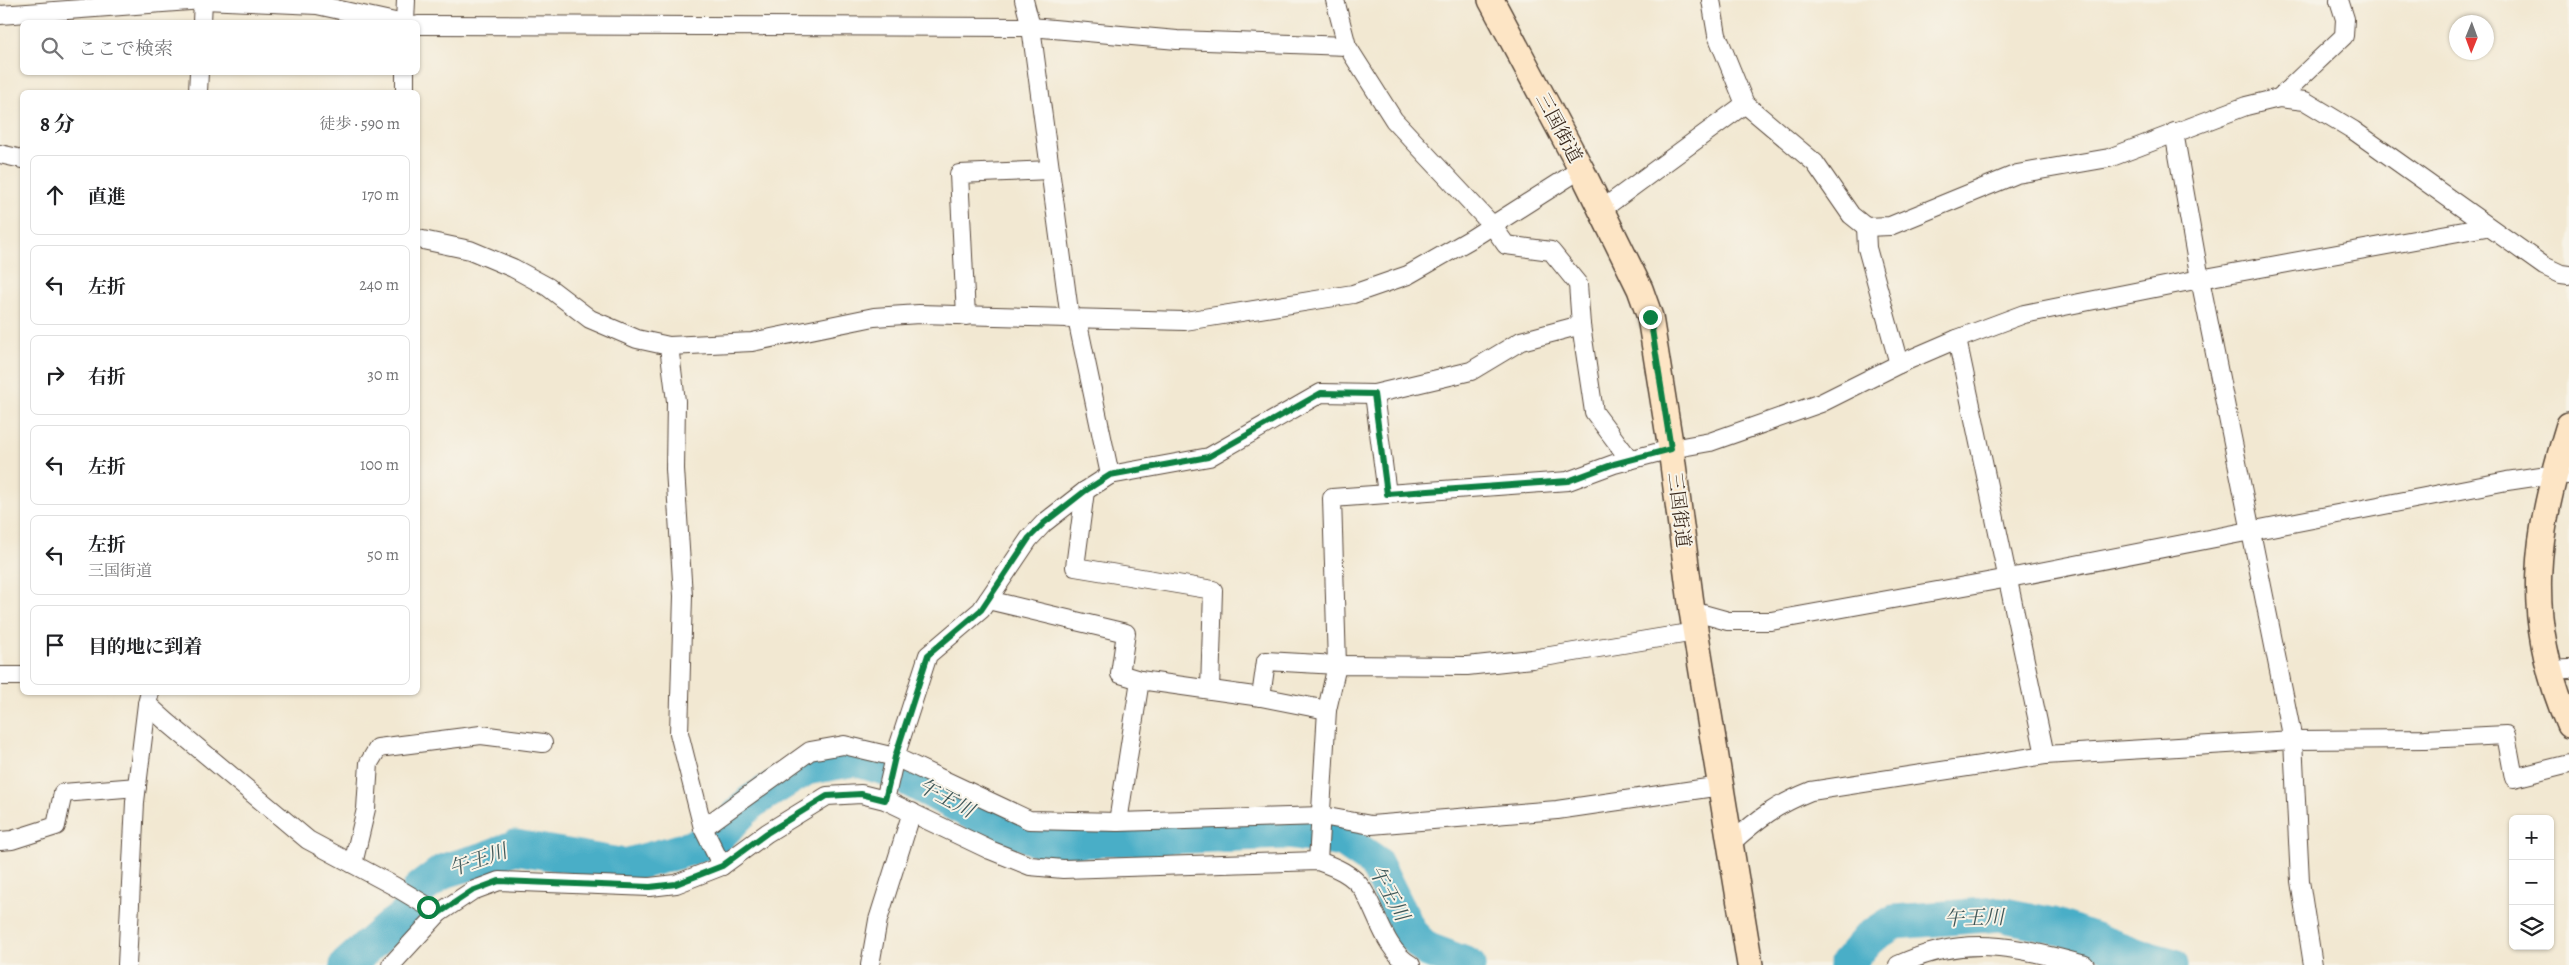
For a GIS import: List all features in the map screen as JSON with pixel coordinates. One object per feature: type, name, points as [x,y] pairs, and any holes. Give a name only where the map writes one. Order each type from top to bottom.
[{"type":"street","points":[[202,20],[203,0]]},
{"type":"street","points":[[0,15],[203,0],[317,5],[386,20]]},
{"type":"street","points":[[405,20],[406,0]]},
{"type":"street","points":[[1024,0],[1032,27],[1050,170],[1073,319],[1110,475]]},
{"type":"street","points":[[1335,0],[1347,46],[1394,120],[1492,225],[1506,245],[1551,251],[1578,284],[1581,325],[1594,412],[1630,460]]},
{"type":"street","name":"三国街道","points":[[1491,0],[1581,169],[1640,289],[1650,317],[1671,449],[1693,621],[1750,965]]},
{"type":"street","points":[[1711,0],[1717,35],[1745,104],[1815,163],[1851,215],[1866,227],[1890,226],[2017,174],[2109,158],[2246,106],[2279,98],[2305,101],[2353,130],[2486,227],[2544,266],[2561,274],[2569,275]]},
{"type":"street","points":[[2279,98],[2344,36],[2345,19],[2339,0]]},
{"type":"street","points":[[420,25],[670,24],[1032,27],[1184,41],[1347,46]]},
{"type":"street","points":[[198,90],[199,75]]},
{"type":"street","points":[[405,75],[405,90]]},
{"type":"street","points":[[1601,210],[1745,104]]},
{"type":"street","points":[[2174,132],[2200,279],[2293,740],[2300,881],[2313,965]]},
{"type":"street","points":[[0,154],[20,159]]},
{"type":"street","points":[[420,239],[470,250],[513,268],[548,287],[590,319],[637,339],[669,346],[752,342],[874,317],[919,314],[1185,321],[1353,294],[1408,275],[1581,169]]},
{"type":"street","points":[[966,316],[959,174],[1050,170]]},
{"type":"street","points":[[1866,227],[1867,248],[1899,364]]},
{"type":"street","points":[[1318,858],[1327,710],[1337,665],[1332,498],[1568,481],[1630,460],[1671,449],[1710,442],[1821,403],[1899,364],[1957,339],[2024,314],[2200,279],[2486,227]]},
{"type":"street","points":[[886,795],[895,757],[928,655],[981,610],[1029,538],[1044,523],[1085,491],[1110,475],[1208,457],[1321,393],[1374,394],[1471,371],[1521,341],[1581,325]]},
{"type":"street","points":[[1957,339],[2045,754]]},
{"type":"street","points":[[669,346],[676,401],[675,469],[683,596],[679,733],[703,828],[720,863]]},
{"type":"street","points":[[1374,394],[1387,494]]},
{"type":"street","points":[[2569,425],[2561,475],[2542,526],[2538,567],[2542,638],[2559,670],[2569,726]]},
{"type":"street","points":[[1261,697],[1266,661],[1337,665],[1467,666],[1532,659],[1693,621],[1771,620],[2009,578],[2251,530],[2561,475]]},
{"type":"street","points":[[1085,491],[1075,567],[1212,590],[1210,690]]},
{"type":"street","points":[[988,600],[1126,633],[1120,674],[1140,680],[1261,697],[1327,710]]},
{"type":"street","points":[[0,676],[20,676]]},
{"type":"street","points":[[1118,822],[1140,680]]},
{"type":"street","points":[[127,965],[136,787],[149,698]]},
{"type":"street","points":[[149,698],[308,840],[394,886],[433,910]]},
{"type":"street","points":[[353,864],[366,809],[369,763],[378,748],[481,735],[542,743]]},
{"type":"street","points":[[1731,843],[1765,814],[1782,803],[1811,791],[2045,754],[2293,740],[2425,739],[2506,735],[2514,778],[2569,764]]},
{"type":"street","points":[[703,828],[810,751],[844,745],[895,757],[1030,820],[1118,822],[1322,816],[1372,824],[1557,810],[1721,786]]},
{"type":"street","points":[[0,840],[12,840],[56,826],[62,792],[136,787]]},
{"type":"street","points":[[391,965],[433,910],[472,891],[499,881],[650,887],[676,884],[720,863],[827,796],[861,794],[886,795],[912,812],[990,850],[1030,866],[1063,869],[1318,858],[1340,869],[1362,888],[1402,963]]},
{"type":"street","points":[[870,965],[878,920],[912,812]]},
{"type":"street","points":[[1898,965],[1932,950],[1994,945],[2025,957],[2085,965]]},
{"type":"waterway","name":"午王川","points":[[347,965],[391,926],[406,916],[420,889],[444,871],[485,859],[515,847],[625,866],[688,849],[716,838],[751,802],[806,768],[855,759],[891,770],[982,818],[1045,842],[1287,832],[1343,840],[1375,862],[1410,933],[1426,949],[1468,965]]},
{"type":"waterway","name":"午王川","points":[[1846,965],[1869,938],[1894,922],[1999,914],[2053,925],[2141,957],[2171,965]]},
{"type":"route","points":[[428,907],[439,913],[472,891],[499,881],[650,887],[676,884],[722,866],[767,833],[827,796],[861,794],[885,800],[895,757],[928,655],[981,610],[1029,538],[1044,523],[1085,491],[1110,475],[1208,457],[1321,393],[1374,394],[1387,494],[1568,481],[1614,464],[1671,449],[1650,317]]}]
